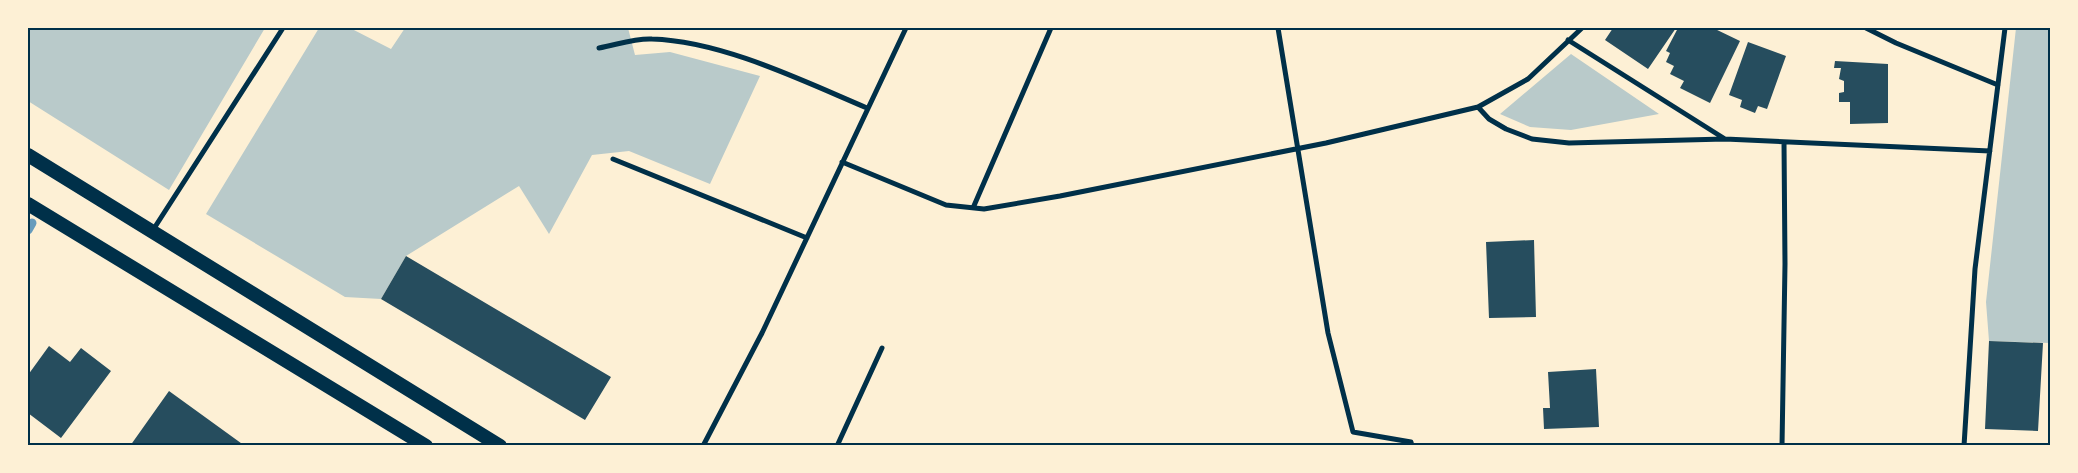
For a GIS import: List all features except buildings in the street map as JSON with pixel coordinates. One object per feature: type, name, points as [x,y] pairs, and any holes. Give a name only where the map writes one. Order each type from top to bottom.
[{"type":"highway","points":[[28,156],[500,446]]},
{"type":"highway","points":[[28,204],[426,446]]},
{"type":"street","points":[[152,232],[283,28]]},
{"type":"street","points":[[703,446],[762,333],[906,28]]},
{"type":"street","points":[[973,208],[1051,28]]},
{"type":"street","points":[[1278,28],[1328,333],[1353,432],[1412,442],[1412,446]]},
{"type":"street","points":[[842,162],[946,205],[984,209],[1060,196],[1298,149],[1478,107],[1528,79],[1582,28]]},
{"type":"street","points":[[1866,28],[1896,43],[1998,85]]},
{"type":"street","points":[[1964,446],[1976,269],[2006,28]]},
{"type":"street","points":[[599,48],[650,38],[692,44],[769,67],[867,108]]},
{"type":"street","points":[[1568,40],[1725,139]]},
{"type":"street","points":[[1478,107],[1489,119],[1506,130],[1532,139],[1570,142],[1725,139],[1990,151]]},
{"type":"street","points":[[1782,446],[1784,142]]},
{"type":"street","points":[[613,159],[807,238]]},
{"type":"street","points":[[838,446],[882,348]]},
{"type":"shaded area","points":[[28,28],[265,28],[169,190],[28,101]]},
{"type":"shaded area","points":[[319,28],[350,28],[391,49],[405,28],[628,28],[635,55],[670,52],[760,76],[710,184],[629,151],[592,155],[549,234],[519,186],[406,256],[381,299],[345,297],[206,214]]},
{"type":"shaded area","points":[[2016,28],[2050,28],[2050,343],[1989,341],[1986,302]]},
{"type":"shaded area","points":[[1571,54],[1659,114],[1571,130],[1530,127],[1500,114]]},
{"type":"waterway","points":[[28,230],[32,223]]}]
